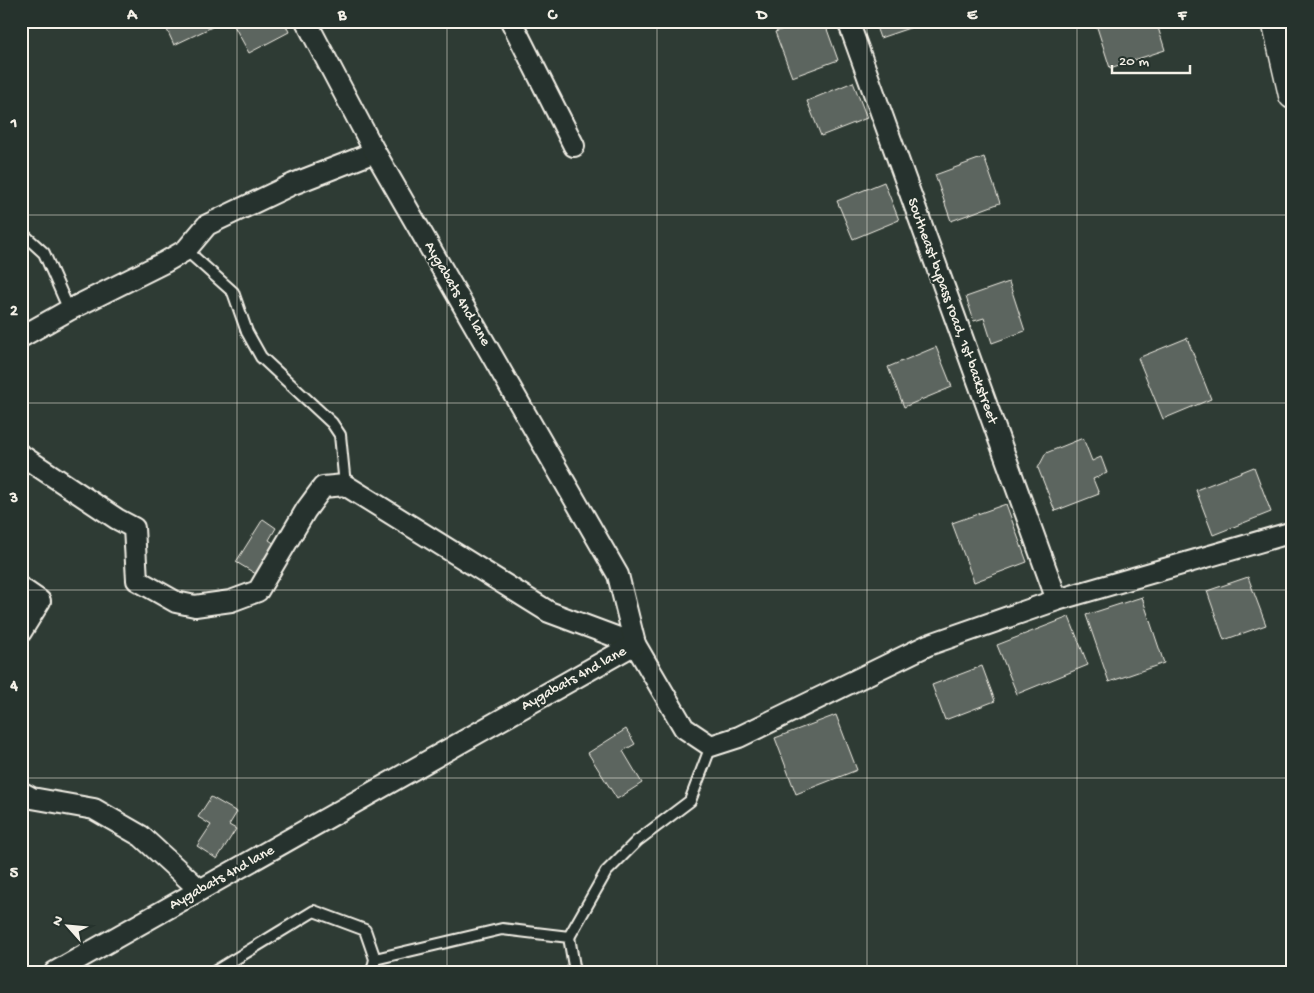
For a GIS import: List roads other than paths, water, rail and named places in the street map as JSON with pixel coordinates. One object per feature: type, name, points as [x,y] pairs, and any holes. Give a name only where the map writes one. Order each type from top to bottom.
[{"type":"street","name":"Aygabats 4nd lane","points":[[55,972],[635,644],[618,575],[375,152],[306,21]]},
{"type":"street","points":[[511,21],[574,146]]},
{"type":"street","name":"Southeast bypass road, 1st backstreet","points":[[848,21],[1057,600]]},
{"type":"street","points":[[1276,21],[1293,95]]},
{"type":"street","points":[[21,337],[68,310],[186,250],[207,225],[293,184],[375,152]]},
{"type":"street","points":[[21,455],[117,519],[134,528],[137,580],[176,602],[195,606],[231,601],[258,591],[306,510],[323,487],[345,485],[549,612],[635,644],[684,728],[711,746],[739,738],[928,645],[1057,600],[1293,532]]},
{"type":"street","points":[[21,588],[40,601],[21,632]]},
{"type":"street","points":[[21,792],[32,798],[94,809],[141,836],[200,890]]},
{"type":"lane","points":[[21,232],[44,253],[68,310]]},
{"type":"lane","points":[[186,250],[233,292],[246,332],[261,357],[332,423],[340,435],[345,485]]},
{"type":"lane","points":[[575,972],[569,937],[606,872],[637,841],[690,801],[711,746]]},
{"type":"lane","points":[[214,972],[314,910],[365,930],[375,959],[372,972]]},
{"type":"lane","points":[[375,959],[502,929],[569,937]]}]
